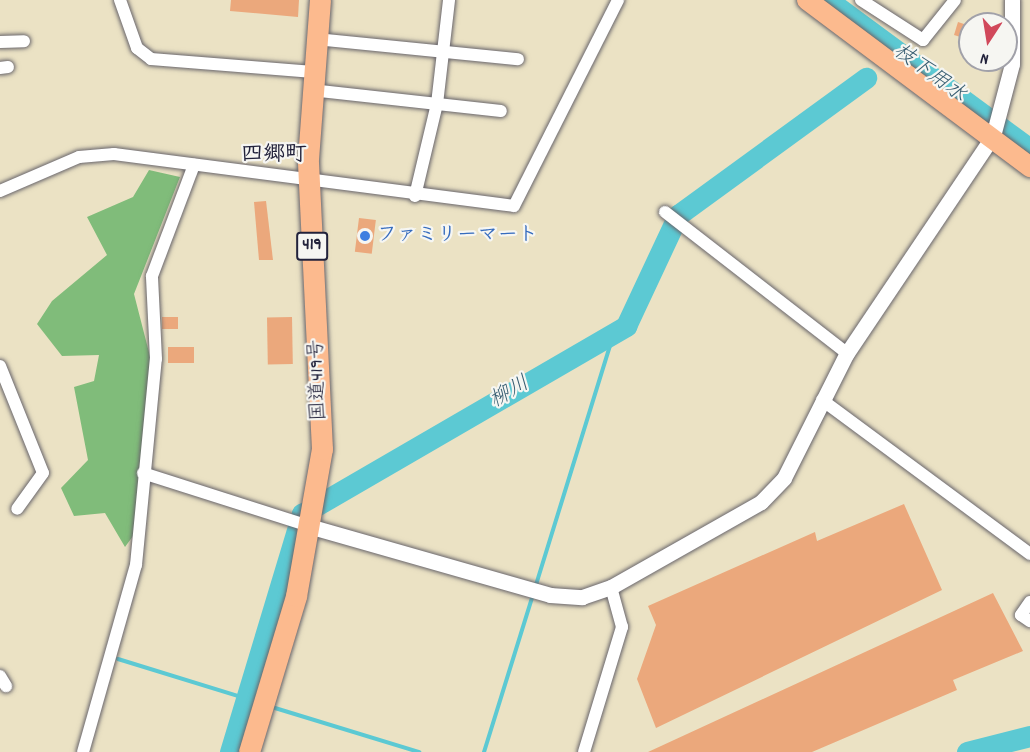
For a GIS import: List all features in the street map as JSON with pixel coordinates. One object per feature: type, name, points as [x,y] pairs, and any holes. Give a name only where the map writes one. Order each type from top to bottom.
[{"type":"highway","name":"国道419号","points":[[249,752],[316,493],[322,449],[308,180],[312,81],[320,0]]},
{"type":"main road","points":[[807,0],[971,119],[1030,167]]},
{"type":"street","points":[[120,0],[137,48],[151,58],[312,81],[437,104],[501,111]]},
{"type":"street","points":[[415,196],[437,104],[449,0]]},
{"type":"street","points":[[0,191],[95,154],[308,180],[502,208],[518,203],[618,0]]},
{"type":"street","points":[[861,0],[923,40],[956,0]]},
{"type":"street","points":[[143,473],[550,595],[582,597],[611,587],[762,502],[784,478],[847,353],[992,138],[1005,101],[1015,35],[1012,0]]},
{"type":"street","points":[[316,39],[518,59]]},
{"type":"street","points":[[0,42],[24,41]]},
{"type":"street","points":[[83,752],[136,565],[143,473],[156,359],[152,276],[194,165]]},
{"type":"street","points":[[664,212],[679,226],[847,353]]},
{"type":"street","points":[[0,366],[43,473],[17,509]]},
{"type":"street","points":[[822,400],[1030,554]]},
{"type":"street","points":[[585,752],[622,627],[611,587]]},
{"type":"street","points":[[1030,602],[1021,615],[1030,621]]},
{"type":"green space","points":[[149,170],[180,177],[134,294],[153,368],[133,536],[125,547],[105,513],[74,516],[61,488],[88,460],[74,387],[94,381],[99,355],[62,356],[37,324],[52,301],[107,255],[87,217],[133,197]]},
{"type":"building","points":[[231,0],[299,0],[298,17],[230,11]]},
{"type":"building","points":[[958,22],[958,36],[954,35]]},
{"type":"building","points":[[266,201],[273,260],[259,260],[254,202]]},
{"type":"building","name":"ファミリーマート","points":[[359,218],[376,220],[372,254],[355,252]]},
{"type":"building","points":[[162,317],[178,317],[178,329],[162,329]]},
{"type":"building","points":[[267,317],[292,317],[293,364],[268,364]]},
{"type":"building","points":[[168,347],[194,347],[194,363],[168,363]]},
{"type":"building","points":[[904,504],[942,590],[656,728],[637,679],[656,625],[648,606],[815,532],[817,541]]},
{"type":"building","points":[[993,593],[1023,651],[953,680],[957,690],[812,752],[648,752]]},
{"type":"waterway","name":"枝下用水","points":[[828,0],[1030,149]]},
{"type":"waterway","name":"柳川","points":[[230,752],[302,514],[626,326],[678,215],[866,78]]},
{"type":"waterway","points":[[535,588],[614,333]]},
{"type":"waterway","points":[[484,752],[533,595]]},
{"type":"waterway","points":[[118,659],[238,696]]},
{"type":"waterway","points":[[275,708],[419,752]]},
{"type":"waterway","points":[[967,752],[1030,736]]},
{"type":"place","name":"ファミリーマート","points":[[365,236]]},
{"type":"district","name":"四郷町","points":[[274,156]]}]
